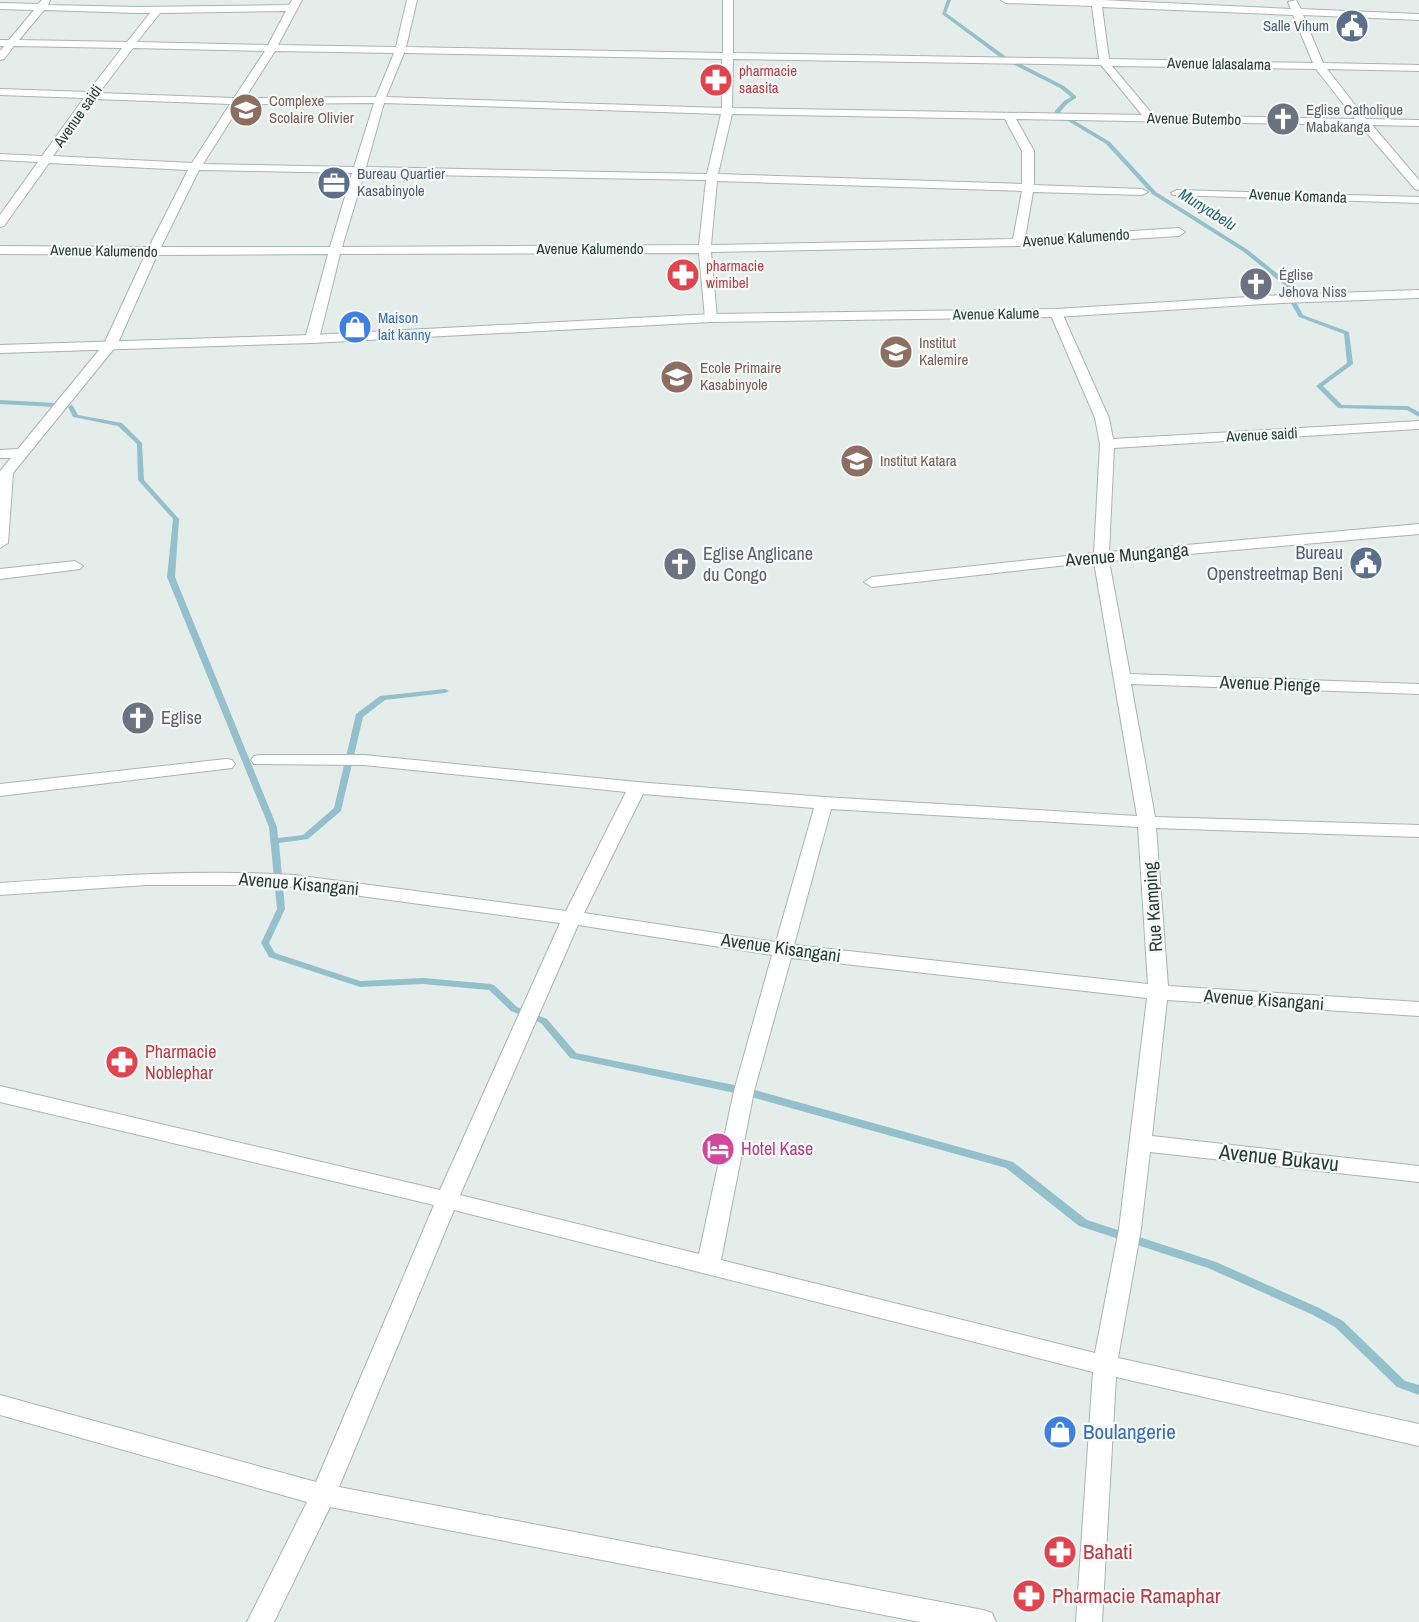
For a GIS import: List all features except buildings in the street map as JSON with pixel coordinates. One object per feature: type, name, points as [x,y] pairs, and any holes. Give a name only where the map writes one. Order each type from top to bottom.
[{"type":"street","points":[[0,57],[47,0]]},
{"type":"street","points":[[312,339],[335,250],[380,100],[402,49],[412,0]]},
{"type":"street","points":[[711,318],[705,249],[712,177],[727,111],[728,0]]},
{"type":"street","points":[[1006,0],[1294,5],[1419,16]]},
{"type":"street","points":[[1096,2],[1104,62],[1150,118]]},
{"type":"street","points":[[0,6],[40,9],[157,10],[295,4]]},
{"type":"street","points":[[0,543],[6,473],[110,345],[195,167],[272,47],[295,4]]},
{"type":"street","points":[[1294,5],[1319,66],[1362,122],[1419,187]]},
{"type":"street","name":"Avenue saidi","points":[[0,223],[128,45],[157,10]]},
{"type":"street","points":[[0,43],[727,55]]},
{"type":"street","name":"Avenue lalasalama","points":[[727,55],[1419,68]]},
{"type":"street","name":"Avenue Butembo","points":[[0,92],[236,101],[380,100],[727,111],[1419,123]]},
{"type":"street","points":[[1009,116],[1028,151],[1028,188],[1018,242]]},
{"type":"street","points":[[0,157],[195,167],[712,177],[1142,192]]},
{"type":"street","name":"Avenue Komanda","points":[[1177,193],[1419,200]]},
{"type":"street","name":"Avenue Kalumendo","points":[[0,250],[705,249],[1018,242],[1179,231]]},
{"type":"street","name":"Avenue Kalume","points":[[0,349],[312,339],[711,318],[1056,313],[1281,299],[1419,294]]},
{"type":"street","name":"Rue Kamping","points":[[1056,313],[1102,418],[1107,444],[1106,505],[1101,556],[1147,822],[1158,992],[1128,1239],[1105,1365],[1089,1622]]},
{"type":"street","name":"Avenue saidi","points":[[1107,444],[1417,425]]},
{"type":"street","points":[[0,454],[22,453]]},
{"type":"street","name":"Avenue Munganga","points":[[872,582],[1101,556],[1419,529]]},
{"type":"street","points":[[0,574],[75,566]]},
{"type":"street","name":"Avenue Pienge","points":[[1121,679],[1419,689]]},
{"type":"street","points":[[260,760],[364,760],[637,788],[824,804],[1147,822],[1419,831]]},
{"type":"street","points":[[0,790],[226,764]]},
{"type":"street","points":[[260,1622],[323,1495],[447,1200],[572,918],[637,788]]},
{"type":"street","points":[[708,1267],[744,1091],[824,804]]},
{"type":"street","name":"Avenue Kisangani","points":[[0,889],[144,878],[263,878],[572,918],[782,950],[1158,992],[1419,1009]]},
{"type":"street","points":[[0,1094],[447,1200],[1105,1365],[1419,1435]]},
{"type":"street","name":"Avenue Bukavu","points":[[1139,1143],[1419,1174]]},
{"type":"street","points":[[0,1405],[323,1495],[983,1622]]},
{"type":"waterway","name":"Munyabelu","points":[[949,0],[944,13],[1003,57],[1062,87],[1074,97],[1057,112],[1108,143],[1154,193],[1246,251],[1292,288],[1292,300],[1301,316],[1347,333],[1350,364],[1319,386],[1340,407],[1408,408],[1419,415]]},
{"type":"waterway","points":[[0,402],[55,405]]},
{"type":"waterway","points":[[71,407],[75,416],[120,424],[140,444],[141,480],[176,519],[171,577],[273,827],[274,841]]},
{"type":"waterway","points":[[274,841],[305,837],[338,809],[359,716],[383,698],[445,691]]},
{"type":"waterway","points":[[274,841],[281,909],[265,943],[272,955],[360,984],[423,981],[491,987],[514,1009],[544,1021],[573,1056],[744,1091],[1009,1165],[1083,1223],[1212,1265],[1339,1324],[1401,1384],[1419,1390]]},
{"type":"place","name":"Salle Vihum","points":[[1352,26]]},
{"type":"place","name":"pharmacie saasita","points":[[716,80]]},
{"type":"place","name":"Complexe Scolaire Olivier","points":[[246,110]]},
{"type":"place","name":"Eglise Catholique Mabakanga","points":[[1283,119]]},
{"type":"place","name":"Bureau Quartier Kasabinyole","points":[[334,183]]},
{"type":"place","name":"pharmacie wimibel","points":[[683,275]]},
{"type":"place","name":"Église Jehova Niss","points":[[1256,284]]},
{"type":"place","name":"Maison lait kanny","points":[[355,327]]},
{"type":"place","name":"Institut Kalemire","points":[[896,352]]},
{"type":"place","name":"Ecole Primaire Kasabinyole","points":[[677,377]]},
{"type":"place","name":"Institut Katara","points":[[857,461]]},
{"type":"place","name":"Bureau Openstreetmap Beni","points":[[1366,563]]},
{"type":"place","name":"Eglise Anglicane du Congo","points":[[680,564]]},
{"type":"place","name":"Eglise","points":[[138,718]]},
{"type":"place","name":"Pharmacie Noblephar","points":[[122,1062]]},
{"type":"place","name":"Hotel Kase","points":[[718,1149]]},
{"type":"place","name":"Boulangerie","points":[[1060,1432]]},
{"type":"place","name":"Bahati","points":[[1060,1552]]},
{"type":"place","name":"Pharmacie Ramaphar","points":[[1029,1596]]}]
